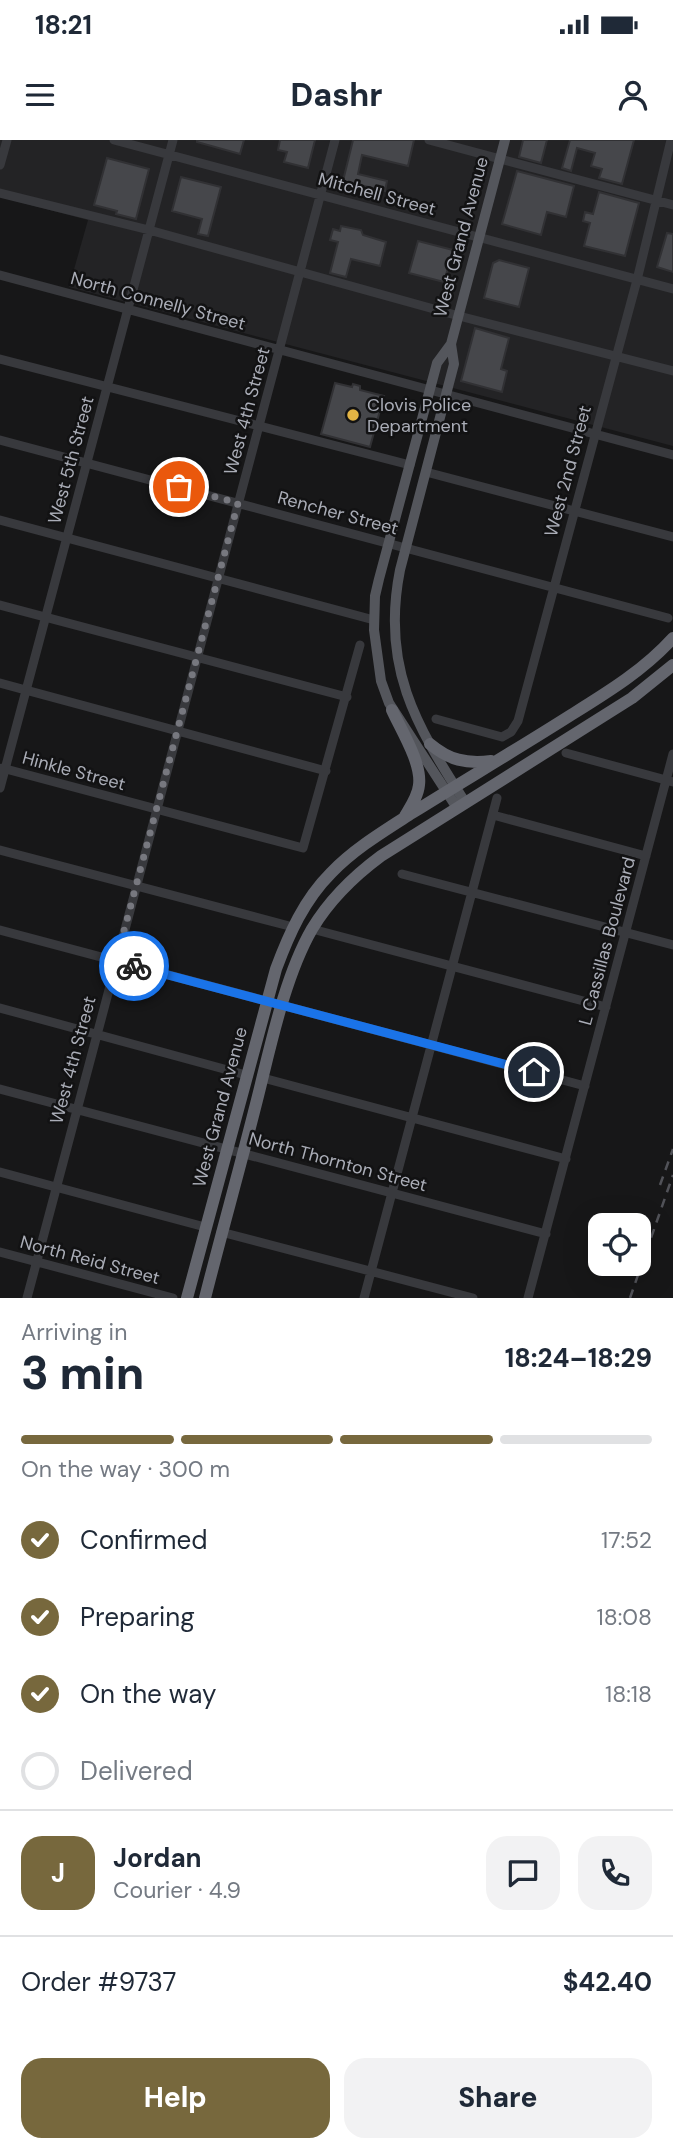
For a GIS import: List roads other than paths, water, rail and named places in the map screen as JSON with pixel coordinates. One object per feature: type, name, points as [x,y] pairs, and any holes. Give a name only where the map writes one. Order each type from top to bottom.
[{"type":"highway","points":[[451,789],[628,679],[661,652],[673,638]]},
{"type":"highway","points":[[461,805],[632,698],[673,665]]},
{"type":"highway","points":[[392,710],[416,762],[419,776],[418,793],[404,819]]},
{"type":"highway","points":[[430,744],[444,755],[464,762],[474,764],[498,760]]},
{"type":"highway","name":"West Grand Avenue","points":[[187,1298],[267,1001],[293,927],[330,873],[350,856],[451,789]]},
{"type":"highway","name":"West Grand Avenue","points":[[205,1298],[283,1005],[300,953],[312,929],[333,899],[359,873],[461,805]]},
{"type":"main road","name":"West Grand Avenue","points":[[461,805],[392,710],[381,681],[375,646],[375,596],[437,363],[451,344],[505,140]]},
{"type":"main road","name":"West Grand Avenue","points":[[451,344],[454,364],[394,602],[395,641],[406,695],[451,789]]},
{"type":"street","points":[[0,166],[7,140]]},
{"type":"street","name":"Mitchell Street","points":[[114,140],[673,289]]},
{"type":"street","name":"West 5th Street","points":[[0,788],[3,768],[173,140]]},
{"type":"street","name":"West 4th Street","points":[[27,1298],[335,140]]},
{"type":"street","points":[[429,140],[673,205]]},
{"type":"street","name":"West 2nd Street","points":[[436,719],[502,737],[511,732],[518,721],[637,280],[671,140]]},
{"type":"street","points":[[0,193],[149,230],[459,316],[673,371]]},
{"type":"street","name":"North Connelly Street","points":[[0,275],[673,455]]},
{"type":"street","points":[[0,359],[410,465]]},
{"type":"street","name":"Rencher Street","points":[[0,440],[668,618]]},
{"type":"street","points":[[426,472],[673,537]]},
{"type":"street","points":[[0,520],[374,620]]},
{"type":"street","points":[[0,605],[347,697]]},
{"type":"street","points":[[0,683],[326,771],[360,646]]},
{"type":"street","points":[[566,753],[670,781]]},
{"type":"street","name":"L Cassillas Boulevard","points":[[528,1298],[646,856],[670,781],[673,754]]},
{"type":"street","name":"Hinkle Street","points":[[3,768],[303,848],[326,771]]},
{"type":"street","points":[[364,1298],[497,798]]},
{"type":"street","points":[[493,815],[646,856]]},
{"type":"street","points":[[0,850],[293,927]]},
{"type":"street","points":[[402,874],[673,946]]},
{"type":"street","points":[[312,929],[606,1007]]},
{"type":"street","points":[[0,930],[585,1086]]},
{"type":"street","points":[[0,1008],[246,1076]]},
{"type":"street","points":[[262,1078],[566,1159]]},
{"type":"street","name":"North Thornton Street","points":[[0,1089],[546,1234]]},
{"type":"street","points":[[0,1172],[205,1227]]},
{"type":"street","points":[[222,1232],[473,1298]]},
{"type":"street","name":"North Reid Street","points":[[0,1252],[173,1298]]},
{"type":"railway","points":[[660,1185],[673,1149]]},
{"type":"railway","points":[[630,1298],[673,1175]]},
{"type":"place","name":"Clovis Police Department","points":[[353,415]]}]
